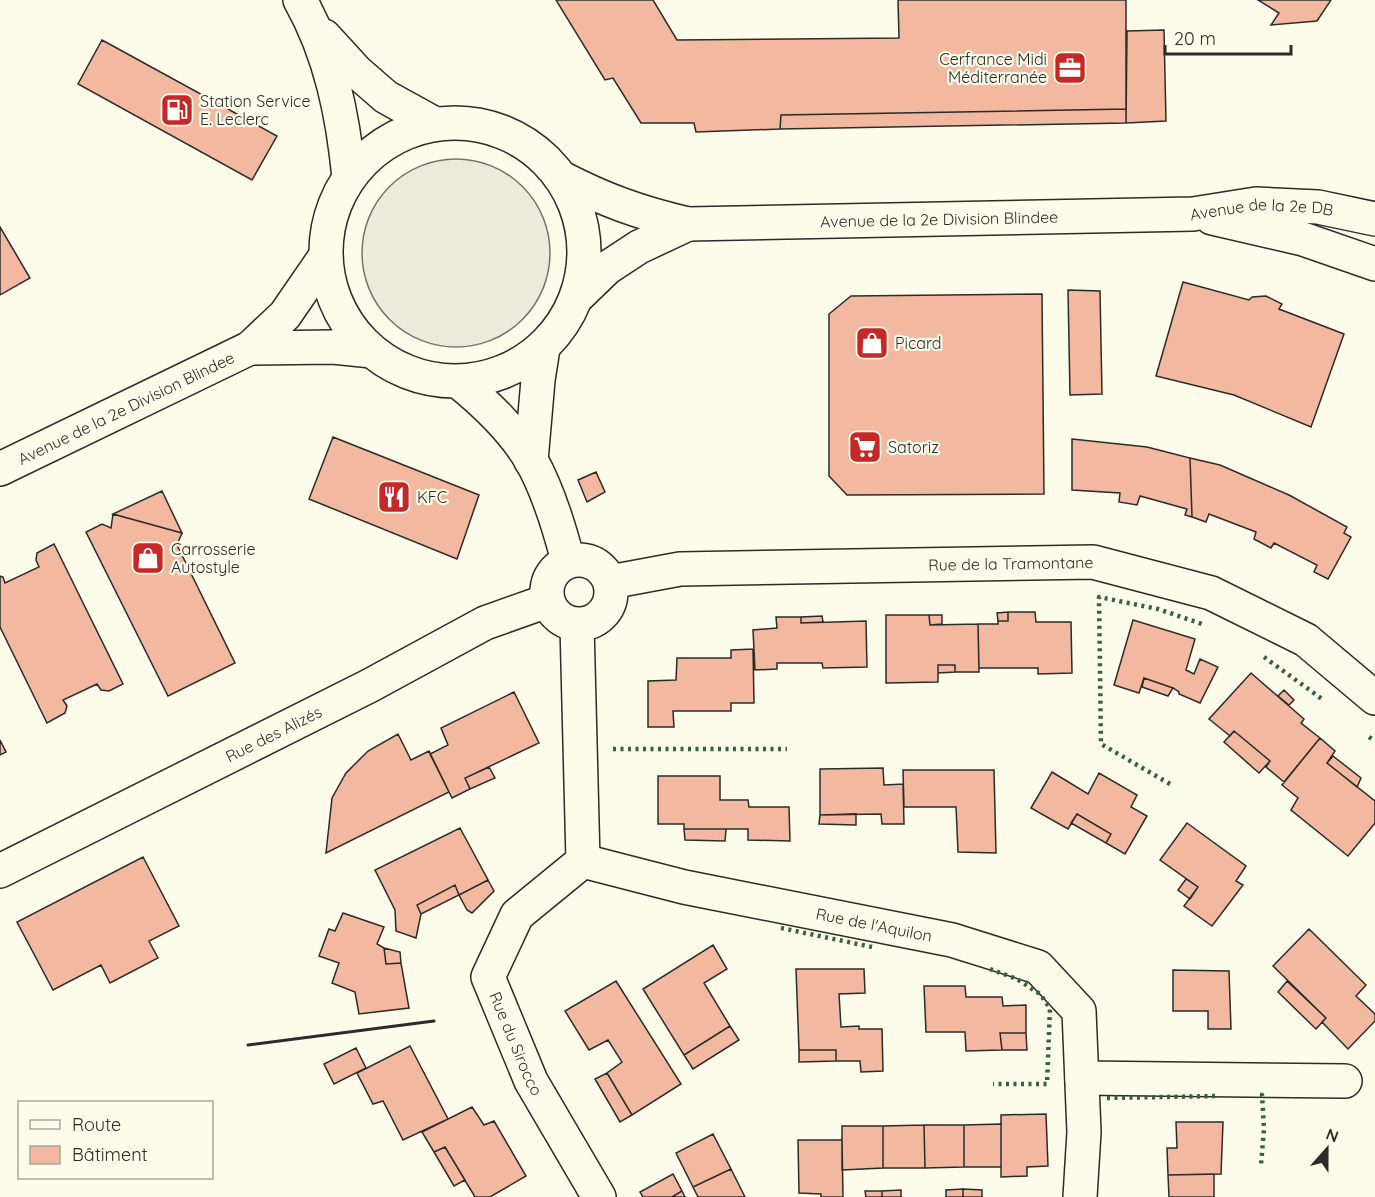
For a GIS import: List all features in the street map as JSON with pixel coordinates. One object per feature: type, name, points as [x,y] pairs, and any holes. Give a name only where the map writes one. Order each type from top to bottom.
[{"type":"street","points":[[308,13],[356,72],[386,97],[435,124]]},
{"type":"street","points":[[308,13],[334,83],[346,142],[349,178]]},
{"type":"street","points":[[435,124],[471,124],[505,133],[536,151],[560,177],[579,214],[581,224],[585,255],[578,296],[563,324],[543,348],[518,366],[489,378],[459,382],[412,375],[372,351],[347,324],[332,292],[325,257],[327,229],[335,203],[349,178],[372,152],[402,134],[435,124]]},
{"type":"street","name":"Avenue de la 2e Division Blindee","points":[[560,177],[598,197],[647,215],[688,224],[1192,214]]},
{"type":"street","name":"Avenue de la 2e DB","points":[[1192,214],[1256,204],[1318,207],[1375,219]]},
{"type":"street","name":"Avenue de la 2e DB","points":[[1192,214],[1303,240],[1375,264]]},
{"type":"street","name":"Avenue de la 2e Division Blindee","points":[[578,296],[607,268],[639,247],[688,224]]},
{"type":"street","name":"Avenue de la 2e Division Blindee","points":[[0,470],[250,348],[285,315],[325,257]]},
{"type":"street","name":"Avenue de la 2e Division Blindee","points":[[250,348],[333,347],[372,351]]},
{"type":"street","points":[[531,461],[543,348]]},
{"type":"street","points":[[459,382],[504,424],[531,461],[562,537],[568,561]]},
{"type":"street","points":[[581,560],[593,563],[604,571],[610,582],[612,597],[606,611],[595,621],[577,625],[566,623],[554,614],[547,601],[547,585],[555,570],[568,561],[581,560]]},
{"type":"street","name":"Rue de la Tramontane","points":[[610,582],[680,569],[1093,562],[1211,593],[1306,640],[1375,698]]},
{"type":"street","name":"Rue des Alizés","points":[[0,871],[358,691],[484,624],[547,601]]},
{"type":"street","points":[[577,625],[583,861]]},
{"type":"street","name":"Rue de l'Aquilon","points":[[583,861],[684,887],[952,940],[1038,967],[1079,1011],[1084,1132],[1080,1197]]},
{"type":"street","name":"Rue du Sirocco","points":[[583,861],[517,915],[488,977],[531,1081],[599,1197]]},
{"type":"street","points":[[1082,1078],[1345,1081]]},
{"type":"shaded area","points":[[456,159],[492,166],[508,175],[522,187],[534,201],[543,217],[550,253],[543,289],[534,305],[522,319],[508,331],[492,340],[456,347],[420,340],[404,331],[390,319],[378,305],[369,289],[362,253],[369,217],[378,201],[390,187],[404,175],[420,166]]},
{"type":"building","points":[[556,0],[653,0],[677,40],[899,38],[898,0],[1126,0],[1126,109],[781,115],[780,129],[696,132],[694,123],[641,123],[613,78],[605,80]]},
{"type":"building","points":[[1258,0],[1331,0],[1317,21],[1271,25],[1279,13]]},
{"type":"building","points":[[1164,30],[1166,121],[1126,123],[1127,31]]},
{"type":"building","name":"Station Service E. Leclerc","points":[[102,40],[277,136],[252,180],[78,84]]},
{"type":"building","points":[[1126,109],[1126,123],[780,129],[781,115]]},
{"type":"building","points":[[0,227],[30,278],[0,295]]},
{"type":"building","points":[[1183,282],[1249,300],[1252,297],[1266,296],[1282,304],[1279,309],[1344,334],[1311,427],[1234,395],[1156,376]]},
{"type":"building","points":[[1068,290],[1100,291],[1102,394],[1070,395]]},
{"type":"building","points":[[1042,294],[1044,494],[847,495],[829,476],[829,314],[851,296]]},
{"type":"building","name":"KFC","points":[[333,437],[479,495],[457,559],[309,499]]},
{"type":"building","points":[[1072,439],[1147,447],[1190,458],[1192,517],[1185,515],[1187,509],[1140,496],[1137,505],[1119,502],[1120,493],[1072,490]]},
{"type":"building","points":[[1190,458],[1220,465],[1289,495],[1347,527],[1344,533],[1351,537],[1328,579],[1314,572],[1317,565],[1274,543],[1271,548],[1254,539],[1256,532],[1209,514],[1206,522],[1192,517]]},
{"type":"building","points":[[596,472],[605,492],[587,502],[578,480]]},
{"type":"building","points":[[162,491],[182,533],[113,514]]},
{"type":"building","points":[[113,514],[182,533],[177,545],[235,663],[168,696],[86,532],[102,524],[111,528]]},
{"type":"building","points":[[54,544],[123,684],[109,691],[101,690],[97,684],[63,700],[67,706],[65,713],[47,723],[0,627],[0,576],[3,577],[5,583],[39,567],[36,560],[37,553]]},
{"type":"building","points":[[1008,612],[1035,612],[1036,622],[1071,622],[1072,673],[1038,674],[1038,668],[979,668],[978,624],[998,624],[998,621],[1008,621]]},
{"type":"building","points":[[1008,612],[1008,621],[998,621],[997,613]]},
{"type":"building","points":[[886,615],[929,615],[930,625],[978,624],[979,672],[955,672],[955,665],[938,665],[938,682],[886,683]]},
{"type":"building","points":[[929,615],[942,615],[942,624],[930,625]]},
{"type":"building","points":[[822,616],[823,622],[801,623],[801,617]]},
{"type":"building","points":[[776,617],[801,617],[801,623],[866,621],[867,667],[823,668],[822,663],[777,663],[777,669],[755,670],[753,630],[777,628]]},
{"type":"building","points":[[1133,620],[1195,639],[1186,670],[1194,674],[1200,659],[1218,667],[1200,703],[1179,694],[1173,688],[1144,678],[1139,693],[1114,685]]},
{"type":"building","points":[[753,649],[754,703],[731,703],[731,711],[673,711],[674,727],[648,727],[648,681],[676,680],[677,658],[731,658],[731,650]]},
{"type":"building","points":[[938,665],[955,665],[955,672],[938,673]]},
{"type":"building","points":[[1251,673],[1304,719],[1301,723],[1320,738],[1284,782],[1266,767],[1270,761],[1234,731],[1230,736],[1209,719]]},
{"type":"building","points":[[1144,678],[1173,688],[1168,696],[1142,687]]},
{"type":"building","points":[[1284,690],[1294,700],[1289,705],[1278,696]]},
{"type":"building","points":[[514,692],[539,743],[465,778],[470,789],[452,798],[430,754],[448,745],[441,728]]},
{"type":"building","points":[[1234,731],[1270,761],[1259,773],[1224,742]]},
{"type":"building","points":[[398,734],[411,760],[429,751],[449,792],[326,853],[332,798],[346,773],[368,751]]},
{"type":"building","points":[[1320,738],[1335,751],[1327,763],[1375,801],[1375,823],[1348,856],[1291,810],[1298,798],[1282,785]]},
{"type":"building","points":[[0,740],[6,752],[0,755]]},
{"type":"building","points":[[1333,756],[1361,778],[1357,787],[1327,763]]},
{"type":"building","points":[[489,767],[495,778],[470,789],[465,778]]},
{"type":"building","points":[[883,768],[884,785],[903,784],[904,824],[882,824],[881,814],[820,815],[820,769]]},
{"type":"building","points":[[903,770],[994,770],[996,853],[958,852],[956,807],[904,807]]},
{"type":"building","points":[[1052,772],[1088,794],[1099,773],[1137,795],[1131,807],[1147,816],[1125,854],[1106,843],[1111,834],[1077,814],[1068,829],[1031,808]]},
{"type":"building","points":[[658,776],[720,776],[720,800],[748,800],[749,807],[789,807],[790,841],[748,840],[748,829],[684,829],[684,824],[658,824]]},
{"type":"building","points":[[856,814],[856,825],[819,824],[820,815]]},
{"type":"building","points":[[1077,814],[1111,834],[1106,843],[1071,823]]},
{"type":"building","points":[[1187,823],[1246,866],[1236,881],[1243,885],[1212,926],[1184,906],[1198,887],[1160,860]]},
{"type":"building","points":[[460,828],[488,880],[459,895],[455,885],[417,905],[421,914],[416,938],[396,931],[395,910],[375,870]]},
{"type":"building","points":[[684,829],[726,829],[725,841],[685,840]]},
{"type":"building","points":[[143,857],[179,926],[149,941],[158,958],[110,983],[101,965],[53,990],[17,922]]},
{"type":"building","points":[[1186,879],[1198,887],[1190,899],[1178,890]]},
{"type":"building","points":[[488,880],[494,891],[472,913],[467,910],[459,895]]},
{"type":"building","points":[[455,885],[459,895],[421,914],[417,905]]},
{"type":"building","points":[[343,913],[384,927],[377,944],[384,948],[386,964],[401,963],[409,1008],[359,1014],[355,992],[332,983],[339,963],[319,956],[329,929],[335,931]]},
{"type":"building","points":[[1309,929],[1366,985],[1356,996],[1375,1014],[1375,1021],[1348,1049],[1322,1022],[1326,1018],[1273,966]]},
{"type":"building","points":[[713,945],[727,969],[704,983],[730,1026],[684,1055],[643,989]]},
{"type":"building","points":[[384,948],[400,952],[401,963],[386,964]]},
{"type":"building","points":[[796,969],[864,969],[865,993],[839,994],[841,1027],[859,1026],[859,1029],[882,1029],[883,1071],[861,1072],[860,1061],[836,1061],[836,1050],[799,1050]]},
{"type":"building","points":[[1173,970],[1229,971],[1231,1029],[1208,1029],[1208,1011],[1173,1011]]},
{"type":"building","points":[[616,981],[681,1084],[632,1115],[607,1073],[622,1062],[608,1040],[589,1050],[565,1011]]},
{"type":"building","points":[[1287,981],[1326,1018],[1316,1029],[1278,992]]},
{"type":"building","points":[[924,986],[965,986],[966,997],[1002,997],[1003,1006],[1026,1005],[1026,1033],[1000,1033],[1002,1050],[966,1051],[965,1032],[926,1032]]},
{"type":"building","points":[[730,1026],[739,1040],[693,1069],[684,1055]]},
{"type":"building","points":[[1000,1033],[1026,1033],[1027,1050],[1002,1050]]},
{"type":"building","points":[[410,1046],[448,1119],[403,1140],[383,1101],[373,1104],[357,1073]]},
{"type":"building","points":[[356,1048],[366,1068],[334,1084],[324,1064]]},
{"type":"building","points":[[799,1050],[836,1050],[836,1061],[799,1062]]},
{"type":"building","points":[[607,1073],[632,1115],[620,1122],[595,1079]]},
{"type":"building","points":[[472,1107],[484,1125],[494,1121],[526,1176],[490,1197],[475,1197],[445,1147],[434,1152],[422,1132]]},
{"type":"building","points":[[1046,1114],[1048,1166],[1027,1167],[1027,1176],[1001,1177],[1001,1115]]},
{"type":"building","points":[[1176,1122],[1223,1122],[1221,1174],[1168,1175],[1167,1148],[1177,1148]]},
{"type":"building","points":[[1001,1124],[1001,1167],[964,1167],[964,1125]]},
{"type":"building","points":[[924,1125],[964,1125],[964,1167],[925,1168]]},
{"type":"building","points":[[924,1125],[925,1168],[883,1168],[883,1126]]},
{"type":"building","points":[[842,1126],[883,1126],[883,1168],[842,1170]]},
{"type":"building","points":[[713,1134],[731,1169],[693,1187],[676,1153]]},
{"type":"building","points":[[798,1140],[842,1140],[843,1197],[821,1197],[821,1194],[799,1193]]},
{"type":"building","points":[[445,1147],[465,1180],[454,1186],[434,1152]]},
{"type":"building","points":[[731,1169],[745,1197],[698,1197],[693,1187]]},
{"type":"building","points":[[673,1174],[682,1191],[672,1197],[643,1197],[640,1192]]},
{"type":"building","points":[[1214,1174],[1214,1197],[1169,1197],[1168,1175]]},
{"type":"building","points":[[963,1189],[963,1197],[946,1197],[946,1190]]},
{"type":"building","points":[[963,1189],[982,1190],[982,1197],[963,1197]]},
{"type":"building","points":[[901,1190],[901,1197],[882,1197],[882,1191]]},
{"type":"building","points":[[682,1191],[685,1197],[672,1197]]},
{"type":"building","points":[[865,1191],[882,1191],[882,1197],[866,1197]]},
{"type":"hedge","points":[[1170,784],[1101,744],[1099,597],[1158,609],[1205,625]]},
{"type":"hedge","points":[[1264,657],[1322,699]]},
{"type":"hedge","points":[[1369,737],[1375,741]]},
{"type":"hedge","points":[[613,749],[787,749]]},
{"type":"hedge","points":[[781,928],[872,947]]},
{"type":"hedge","points":[[990,969],[1017,979],[1040,994],[1050,1008],[1047,1084],[993,1084]]},
{"type":"hedge","points":[[1260,1095],[1262,1095],[1264,1129],[1261,1165]]},
{"type":"hedge","points":[[1107,1098],[1218,1096]]},
{"type":"wall","points":[[248,1045],[434,1021]]},
{"type":"place","name":"Cerfrance Midi Méditerranée","points":[[1070,68]]},
{"type":"place","name":"Station Service E. Leclerc","points":[[177,110]]},
{"type":"place","name":"Picard","points":[[872,343]]},
{"type":"place","name":"Satoriz","points":[[865,447]]},
{"type":"place","name":"KFC","points":[[394,497]]},
{"type":"place","name":"Carrosserie Autostyle","points":[[148,558]]}]
